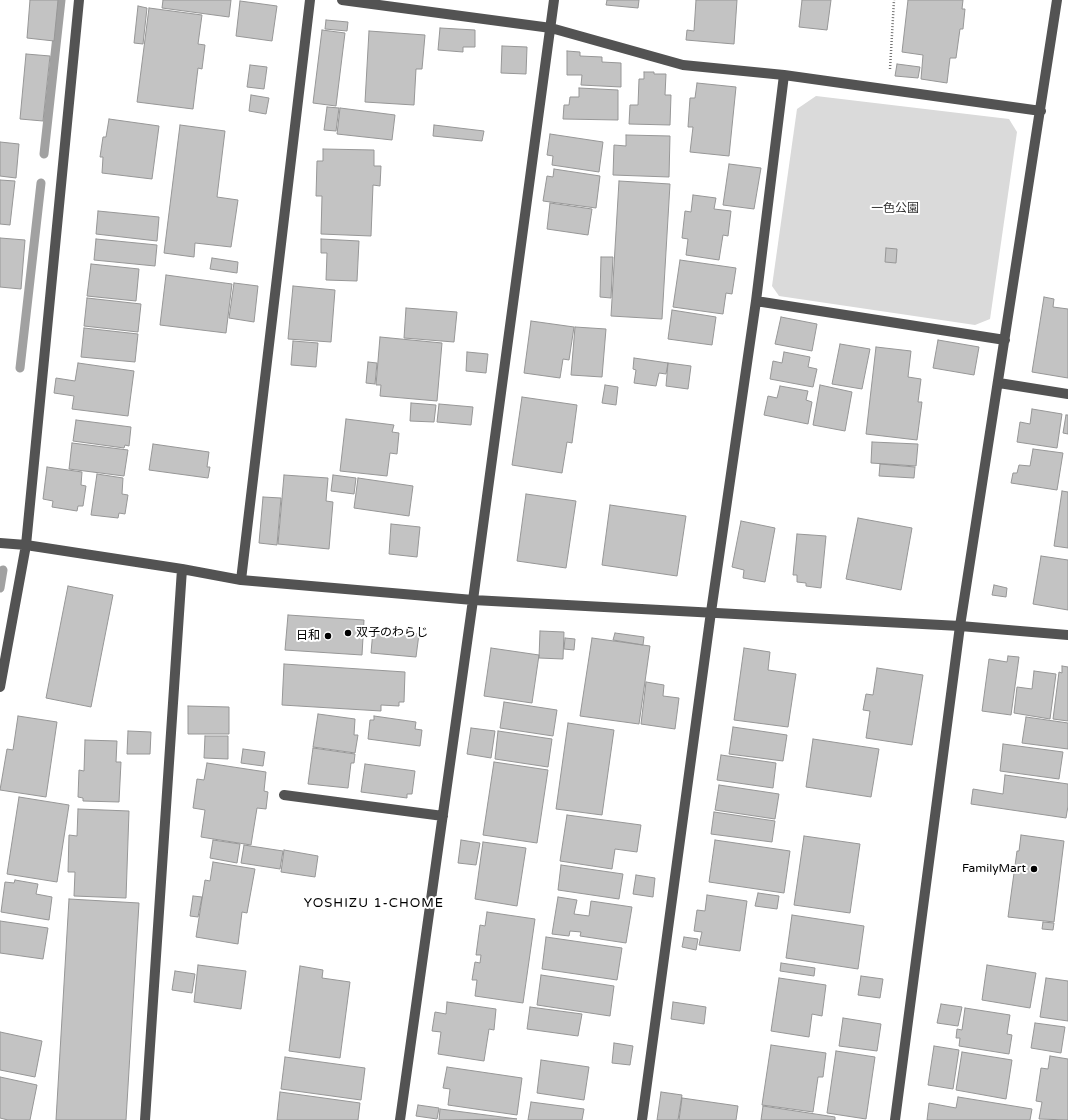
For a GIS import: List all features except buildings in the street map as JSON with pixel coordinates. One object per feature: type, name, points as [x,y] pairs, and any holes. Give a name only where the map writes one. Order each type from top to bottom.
[{"type":"street","points":[[0,687],[26,545],[79,0]]},
{"type":"street","points":[[241,580],[310,0]]},
{"type":"street","points":[[342,0],[551,28],[683,65],[784,75],[1040,111]]},
{"type":"street","points":[[400,1120],[473,600],[554,0]]},
{"type":"street","points":[[895,1120],[960,626],[999,383],[1057,0]]},
{"type":"street","points":[[642,1120],[711,612],[756,301],[784,75]]},
{"type":"street","points":[[756,301],[1005,340]]},
{"type":"street","points":[[999,383],[1068,394]]},
{"type":"street","points":[[0,542],[182,569],[241,580],[473,600],[960,626],[1068,635]]},
{"type":"street","points":[[146,1120],[182,569]]},
{"type":"street","points":[[284,795],[442,816]]},
{"type":"path","points":[[888,90],[894,0]]},
{"type":"green space","name":"一色公園","points":[[816,96],[1009,119],[1017,132],[990,319],[975,325],[779,296],[772,286],[797,109]]},
{"type":"waterway","points":[[44,154],[61,0]]},
{"type":"waterway","points":[[20,368],[41,183]]},
{"type":"waterway","points":[[0,588],[3,570]]},
{"type":"place","name":"双子のわらじ","points":[[348,633]]},
{"type":"place","name":"日和","points":[[328,636]]},
{"type":"place","name":"FamilyMart","points":[[1034,869]]},
{"type":"district","name":"YOSHIZU 1-CHOME","points":[[374,904]]}]
